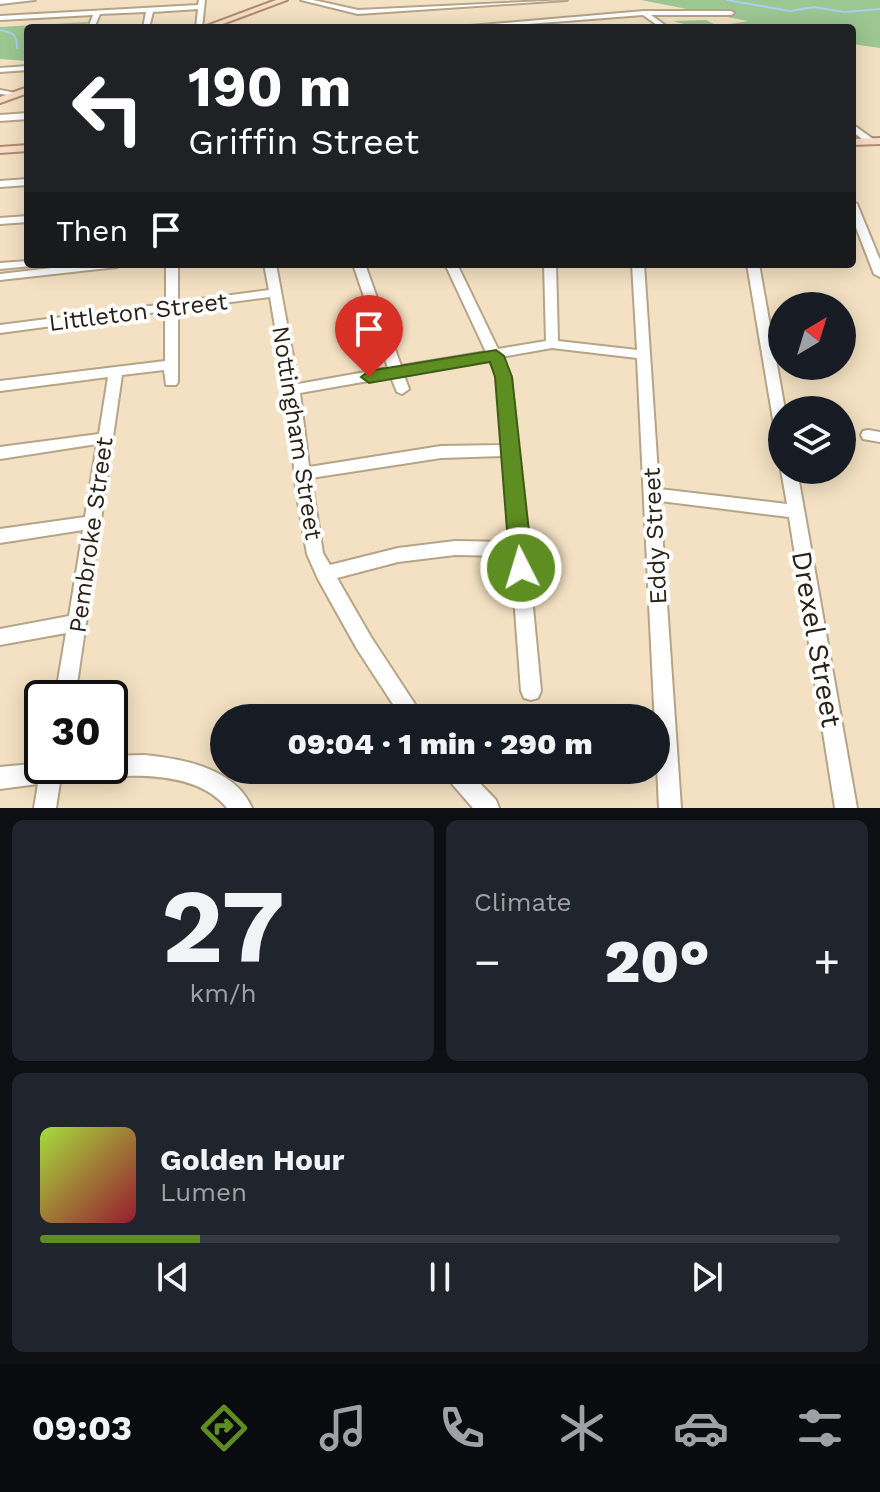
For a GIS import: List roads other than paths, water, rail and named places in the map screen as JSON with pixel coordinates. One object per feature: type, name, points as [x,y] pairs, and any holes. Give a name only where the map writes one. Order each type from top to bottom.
[{"type":"main road","points":[[216,24],[283,0]]},
{"type":"main road","points":[[0,100],[24,91]]},
{"type":"main road","points":[[0,150],[24,148]]},
{"type":"street","points":[[0,2],[32,0]]},
{"type":"street","points":[[304,0],[354,12],[466,3],[494,5],[564,0]]},
{"type":"street","points":[[0,18],[202,3],[199,24]]},
{"type":"street","points":[[494,5],[503,24]]},
{"type":"street","points":[[147,24],[150,9]]},
{"type":"street","points":[[93,24],[98,12]]},
{"type":"street","points":[[515,24],[644,13],[731,13]]},
{"type":"street","points":[[644,13],[660,24]]},
{"type":"street","points":[[0,70],[24,68]]},
{"type":"street","points":[[0,92],[17,94]]},
{"type":"street","points":[[0,118],[24,116]]},
{"type":"street","points":[[856,129],[875,141]]},
{"type":"street","points":[[0,184],[24,182]]},
{"type":"street","points":[[856,214],[880,274]]},
{"type":"street","points":[[0,221],[24,219]]},
{"type":"street","points":[[0,266],[24,264]]},
{"type":"street","points":[[0,277],[55,268]]},
{"type":"street","points":[[171,382],[172,268]]},
{"type":"street","name":"Nottingham Street","points":[[271,268],[292,390],[310,532],[324,574],[405,704]]},
{"type":"street","points":[[360,268],[402,389]]},
{"type":"street","points":[[453,268],[504,377],[531,691]]},
{"type":"street","points":[[550,268],[552,344]]},
{"type":"street","name":"Eddy Street","points":[[638,268],[670,808]]},
{"type":"street","points":[[754,268],[776,396]]},
{"type":"street","name":"Littleton Street","points":[[0,329],[275,293]]},
{"type":"street","points":[[292,390],[552,344],[644,355]]},
{"type":"street","points":[[0,386],[169,365]]},
{"type":"street","name":"Pembroke Street","points":[[68,680],[116,372]]},
{"type":"street","points":[[0,453],[105,438]]},
{"type":"street","points":[[302,474],[441,452],[510,450]]},
{"type":"street","name":"Drexel Street","points":[[791,484],[846,808]]},
{"type":"street","points":[[653,494],[796,512]]},
{"type":"street","points":[[0,536],[93,522]]},
{"type":"street","points":[[324,574],[398,555],[455,548],[520,549]]},
{"type":"street","points":[[0,637],[78,623]]},
{"type":"street","points":[[128,767],[176,771],[204,779],[225,790],[241,808]]},
{"type":"street","points":[[0,778],[24,773]]},
{"type":"street","points":[[45,808],[49,784]]},
{"type":"street","points":[[464,784],[482,806]]},
{"type":"waterway","points":[[727,0],[790,11],[814,7],[844,12],[880,9]]},
{"type":"waterway","points":[[0,30],[13,35],[17,48]]}]
